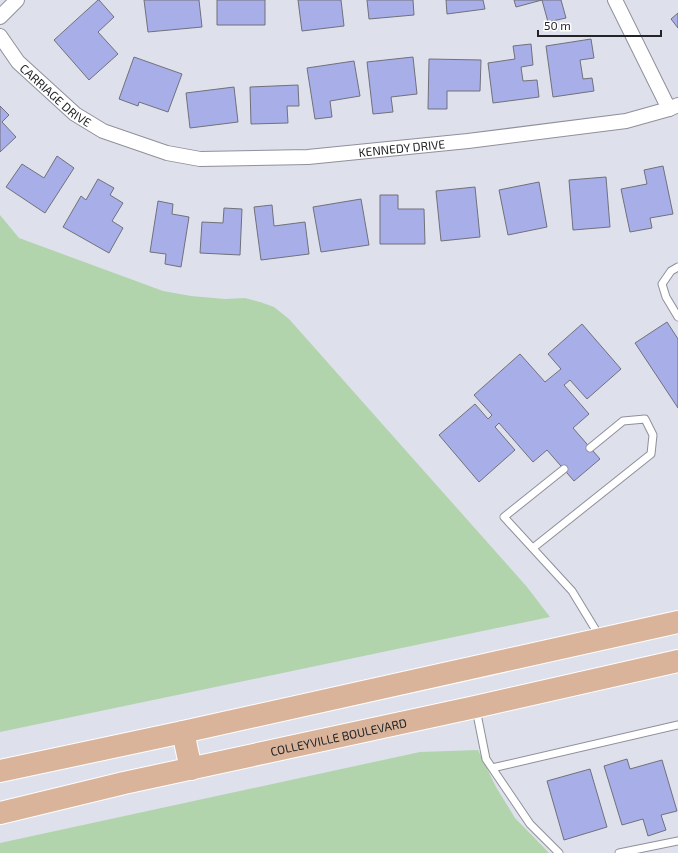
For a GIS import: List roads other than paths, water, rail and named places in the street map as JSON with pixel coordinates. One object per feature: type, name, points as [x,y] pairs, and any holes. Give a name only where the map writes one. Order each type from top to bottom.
[{"type":"main road","points":[[0,771],[678,622]]},
{"type":"main road","name":"COLLEYVILLE BOULEVARD","points":[[0,813],[678,661]]},
{"type":"main road","points":[[183,732],[191,769]]},
{"type":"street","points":[[0,17],[17,0]]},
{"type":"street","points":[[615,0],[674,107]]},
{"type":"street","name":"CARRIAGE DRIVE","points":[[0,36],[18,62],[75,114],[103,131],[125,138]]},
{"type":"street","name":"KENNEDY DRIVE","points":[[125,138],[167,153],[200,159],[308,157],[468,141],[626,121],[674,107]]},
{"type":"lane","points":[[678,267],[671,271],[662,284],[666,297],[678,317]]},
{"type":"lane","points":[[533,548],[651,454],[653,434],[645,419],[623,421],[590,448]]},
{"type":"lane","points":[[564,469],[504,517],[572,591],[601,639]]},
{"type":"lane","points":[[475,707],[486,759],[530,824],[559,853]]},
{"type":"lane","points":[[492,768],[678,725]]},
{"type":"lane","points":[[619,853],[678,841]]}]
